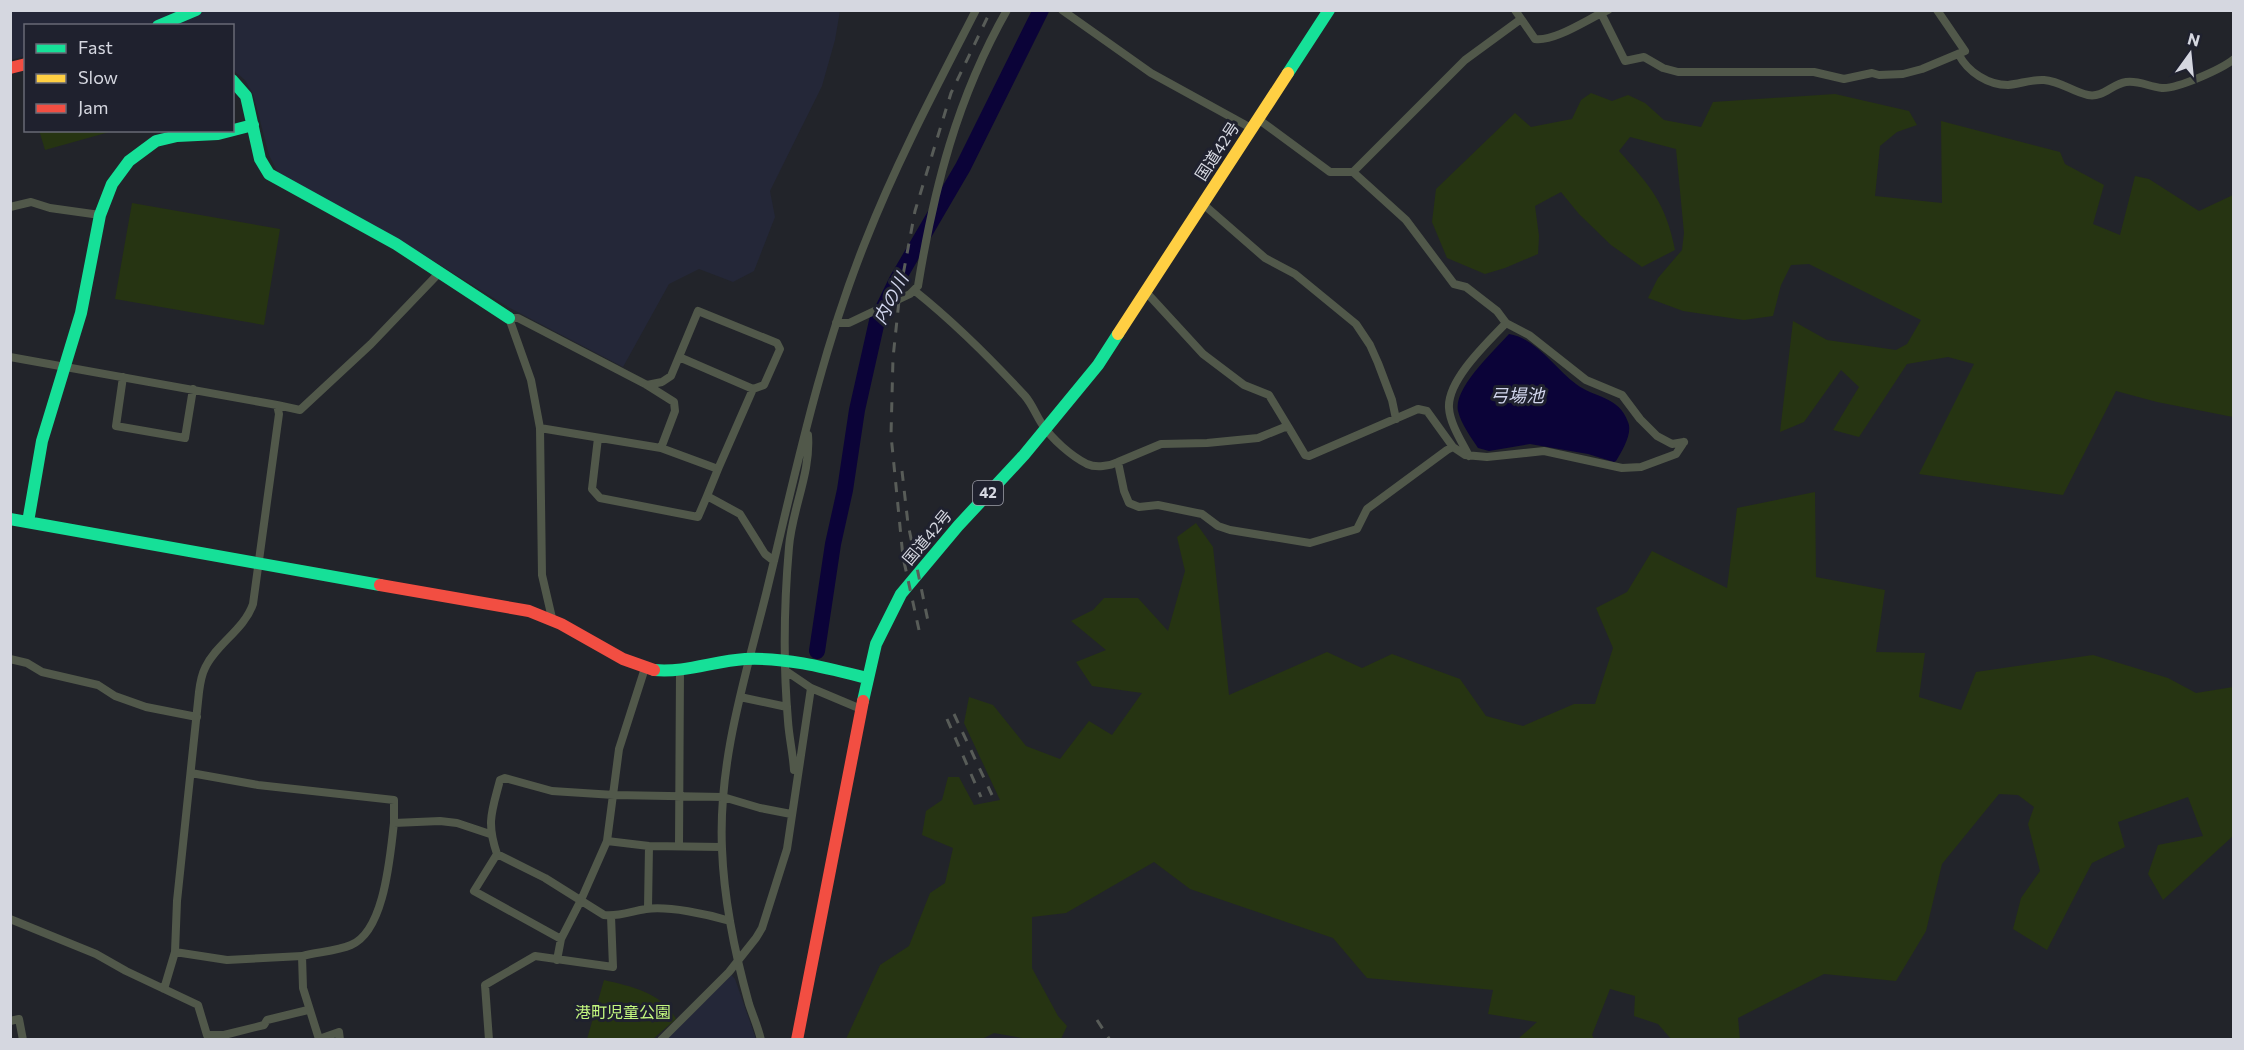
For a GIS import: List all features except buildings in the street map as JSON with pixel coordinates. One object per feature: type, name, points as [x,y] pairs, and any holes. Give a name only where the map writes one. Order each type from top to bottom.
[{"type":"main road","points":[[163,24],[196,10]]},
{"type":"main road","name":"国道42号","points":[[797,1040],[867,678],[876,644],[902,594],[942,544],[1024,454],[1098,365],[1329,10]]},
{"type":"main road","points":[[234,82],[246,96],[260,159],[269,174],[396,244],[509,318]]},
{"type":"main road","points":[[234,130],[253,125]]},
{"type":"main road","points":[[28,522],[42,441],[81,313],[100,215],[112,184],[129,160],[156,141],[177,136],[226,132]]},
{"type":"main road","points":[[10,519],[529,611],[552,618],[626,660],[645,668],[680,671],[750,659],[786,667],[821,667],[867,678]]},
{"type":"street","points":[[761,1038],[738,961],[730,921],[722,847],[726,763],[740,697],[807,426],[836,323],[865,241],[897,167],[976,10]]},
{"type":"street","points":[[836,323],[849,323],[915,291],[918,286],[937,185],[958,117],[987,46],[1007,10]]},
{"type":"street","points":[[1062,10],[1142,68],[1255,124],[1330,172],[1353,172],[1406,220],[1454,284],[1466,287],[1497,311],[1506,323],[1529,335],[1586,380],[1622,395],[1640,419],[1658,436],[1672,444],[1684,442],[1676,454],[1641,467],[1622,468],[1544,451],[1498,456],[1469,456],[1453,447],[1427,411],[1418,409],[1309,456],[1305,455],[1269,395],[1244,385],[1203,354],[1146,292]]},
{"type":"street","points":[[1515,10],[1535,39],[1540,40],[1605,12],[1624,61],[1644,57],[1670,71],[1814,72],[1840,79],[1872,73],[1903,74],[1922,69],[1965,51],[1937,10]]},
{"type":"street","points":[[1353,172],[1465,60],[1521,20]]},
{"type":"street","points":[[1959,55],[1970,70],[1996,83],[2008,85],[2040,79],[2050,80],[2082,93],[2097,96],[2123,82],[2137,81],[2163,88],[2172,87],[2219,69],[2234,59]]},
{"type":"street","points":[[10,207],[30,202],[50,208],[100,215]]},
{"type":"street","points":[[1203,204],[1265,258],[1295,274],[1356,324],[1370,345],[1378,363],[1392,400],[1396,419]]},
{"type":"street","points":[[10,357],[300,410],[371,344],[440,272]]},
{"type":"street","points":[[915,291],[951,320],[1028,399],[1045,428],[1074,456],[1090,465],[1109,466],[1161,444],[1207,443],[1258,438],[1285,427],[1289,428]]},
{"type":"street","points":[[647,385],[667,380],[699,311],[777,343],[780,349],[764,385],[753,388],[679,357]]},
{"type":"street","points":[[552,618],[542,575],[540,428],[531,380],[509,318],[518,318],[671,399],[675,405],[675,411],[661,448]]},
{"type":"street","points":[[1469,456],[1450,412],[1449,400],[1458,379],[1480,350],[1506,323]]},
{"type":"street","points":[[123,377],[116,426],[185,438],[193,389]]},
{"type":"street","points":[[598,438],[592,489],[600,498],[698,517],[753,388]]},
{"type":"street","points":[[164,989],[175,952],[177,901],[199,692],[204,669],[250,611],[279,414],[277,405]]},
{"type":"street","points":[[795,786],[786,667],[789,549],[791,527],[809,455],[807,426]]},
{"type":"street","points":[[540,428],[661,448],[718,469]]},
{"type":"street","points":[[1118,462],[1124,491],[1129,503],[1134,506],[1158,505],[1202,514],[1223,529],[1310,543],[1357,529],[1367,509],[1453,447]]},
{"type":"street","points":[[707,496],[740,514],[765,554],[774,561]]},
{"type":"street","points":[[10,659],[27,663],[50,675],[98,686],[115,696],[146,707],[197,717]]},
{"type":"street","points":[[786,667],[811,688],[861,709]]},
{"type":"street","points":[[557,960],[561,939],[607,841],[619,749],[645,668]]},
{"type":"street","points":[[679,846],[680,671]]},
{"type":"street","points":[[661,1040],[738,961],[756,938],[767,916],[783,864],[811,688]]},
{"type":"street","points":[[740,697],[788,707]]},
{"type":"street","points":[[175,952],[227,960],[302,956],[351,946],[359,941],[369,928],[381,900],[394,823],[394,800],[258,785],[191,773]]},
{"type":"street","points":[[730,921],[703,913],[648,908],[611,916],[604,915],[497,854],[490,834],[491,812],[500,780],[505,778],[552,791],[614,795],[723,797],[791,814]]},
{"type":"street","points":[[394,823],[440,821],[458,823],[490,834]]},
{"type":"street","points":[[607,841],[649,846],[722,847]]},
{"type":"street","points":[[648,908],[649,846]]},
{"type":"street","points":[[497,854],[474,891],[561,939]]},
{"type":"street","points":[[489,1040],[485,985],[535,956],[613,967],[611,916]]},
{"type":"street","points":[[10,919],[96,954],[198,1005],[207,1035],[225,1037],[264,1025],[267,1020],[308,1010]]},
{"type":"street","points":[[302,956],[303,988],[308,1010],[311,1011],[319,1039],[339,1032],[340,1040]]},
{"type":"street","points":[[10,1021],[20,1019],[23,1040]]},
{"type":"shaded area","points":[[11,11],[840,11],[835,40],[822,86],[770,191],[775,217],[754,271],[733,282],[699,269],[669,284],[623,367],[508,307],[406,244],[278,173],[269,155],[253,94],[245,80],[234,71],[234,24],[24,24],[24,56],[11,60]]},
{"type":"shaded area","points":[[729,972],[735,979],[756,1039],[661,1040]]},
{"type":"green space","points":[[1591,93],[1612,101],[1628,95],[1645,103],[1664,120],[1701,127],[1713,102],[1835,94],[1909,111],[1917,125],[1897,132],[1880,146],[1875,196],[1942,203],[1941,121],[2060,152],[2065,164],[2104,185],[2093,224],[2120,235],[2135,176],[2149,179],[2199,211],[2233,195],[2233,417],[2157,402],[2116,391],[2063,495],[1919,474],[1974,364],[1948,357],[1907,364],[1859,437],[1833,430],[1859,387],[1841,370],[1804,422],[1780,432],[1793,321],[1827,340],[1896,350],[1907,344],[1921,320],[1809,264],[1791,265],[1781,285],[1773,316],[1744,320],[1683,311],[1648,298],[1658,278],[1682,250],[1684,233],[1676,149],[1630,137],[1619,151],[1648,185],[1662,207],[1675,250],[1642,267],[1611,245],[1579,214],[1561,192],[1535,206],[1539,236],[1538,254],[1485,274],[1447,258],[1432,222],[1436,189],[1515,113],[1531,127],[1572,119],[1581,100]]},
{"type":"green space","points":[[40,132],[109,132],[45,150]]},
{"type":"green space","points":[[132,203],[280,229],[264,325],[115,299]]},
{"type":"green space","points":[[1815,492],[1816,577],[1885,590],[1876,652],[1925,653],[1919,697],[1961,710],[1976,672],[2093,655],[2168,678],[2196,693],[2233,687],[2233,836],[2163,900],[2148,874],[2158,845],[2203,836],[2188,797],[2118,822],[2125,847],[2092,863],[2047,950],[2013,929],[2021,898],[2040,871],[2028,824],[2034,807],[2018,795],[1999,794],[1942,864],[1926,931],[1896,981],[1824,974],[1738,1018],[1740,1040],[1671,1039],[1658,1024],[1634,1016],[1635,996],[1610,989],[1592,1035],[1594,1039],[1518,1039],[1537,1022],[1488,1014],[1493,990],[1367,978],[1333,938],[1190,889],[1154,862],[1066,913],[1032,917],[1032,968],[1058,1016],[1067,1026],[1061,1039],[1028,1039],[994,1033],[980,1040],[846,1039],[880,965],[909,946],[930,893],[945,883],[953,848],[922,835],[926,811],[942,800],[948,777],[959,777],[974,805],[1000,800],[964,723],[969,697],[993,705],[1026,746],[1060,759],[1089,721],[1112,735],[1142,693],[1092,686],[1076,662],[1106,650],[1071,621],[1093,610],[1104,598],[1138,598],[1168,631],[1185,571],[1177,537],[1196,523],[1213,547],[1229,695],[1327,652],[1362,668],[1392,654],[1460,679],[1486,716],[1523,726],[1574,704],[1595,704],[1613,648],[1596,608],[1627,592],[1652,551],[1727,588],[1737,508]]},
{"type":"green space","name":"港町児童公園","points":[[604,980],[645,992],[663,1003],[676,1019],[653,1039],[587,1039]]},
{"type":"water","name":"弓場池","points":[[1509,334],[1528,341],[1583,389],[1619,407],[1628,422],[1629,431],[1616,461],[1530,444],[1489,451],[1478,448],[1461,421],[1458,402],[1476,370]]},
{"type":"waterway","name":"内の川","points":[[817,651],[857,410],[877,321],[897,280],[963,167],[1041,10]]},
{"type":"railway","points":[[919,630],[903,557],[891,435],[893,358],[900,291],[915,211],[951,93],[991,10]]},
{"type":"railway","points":[[902,471],[908,524],[929,626]]},
{"type":"railway","points":[[954,714],[992,795]]},
{"type":"railway","points":[[947,719],[981,797]]},
{"type":"railway","points":[[1097,1020],[1110,1040]]},
{"type":"traffic: fast","points":[[163,24],[196,10]]},
{"type":"traffic: fast","points":[[1288,73],[1329,10]]},
{"type":"traffic: fast","points":[[234,82],[246,96],[260,159],[269,174],[396,244],[509,318]]},
{"type":"traffic: fast","points":[[234,130],[253,125]]},
{"type":"traffic: fast","points":[[28,522],[42,441],[81,313],[100,215],[112,184],[129,161],[156,141],[177,136],[226,132]]},
{"type":"traffic: fast","points":[[863,701],[876,644],[901,594],[958,526],[1024,455],[1098,365],[1118,334]]},
{"type":"traffic: fast","points":[[10,519],[380,585]]},
{"type":"traffic: fast","points":[[654,670],[677,670],[733,660],[760,659],[806,664],[867,678]]},
{"type":"traffic: slow","points":[[1118,334],[1288,73]]},
{"type":"traffic: jam","points":[[10,68],[24,64]]},
{"type":"traffic: jam","points":[[380,585],[529,611],[561,624],[623,659],[654,670]]},
{"type":"traffic: jam","points":[[797,1040],[863,701]]}]
